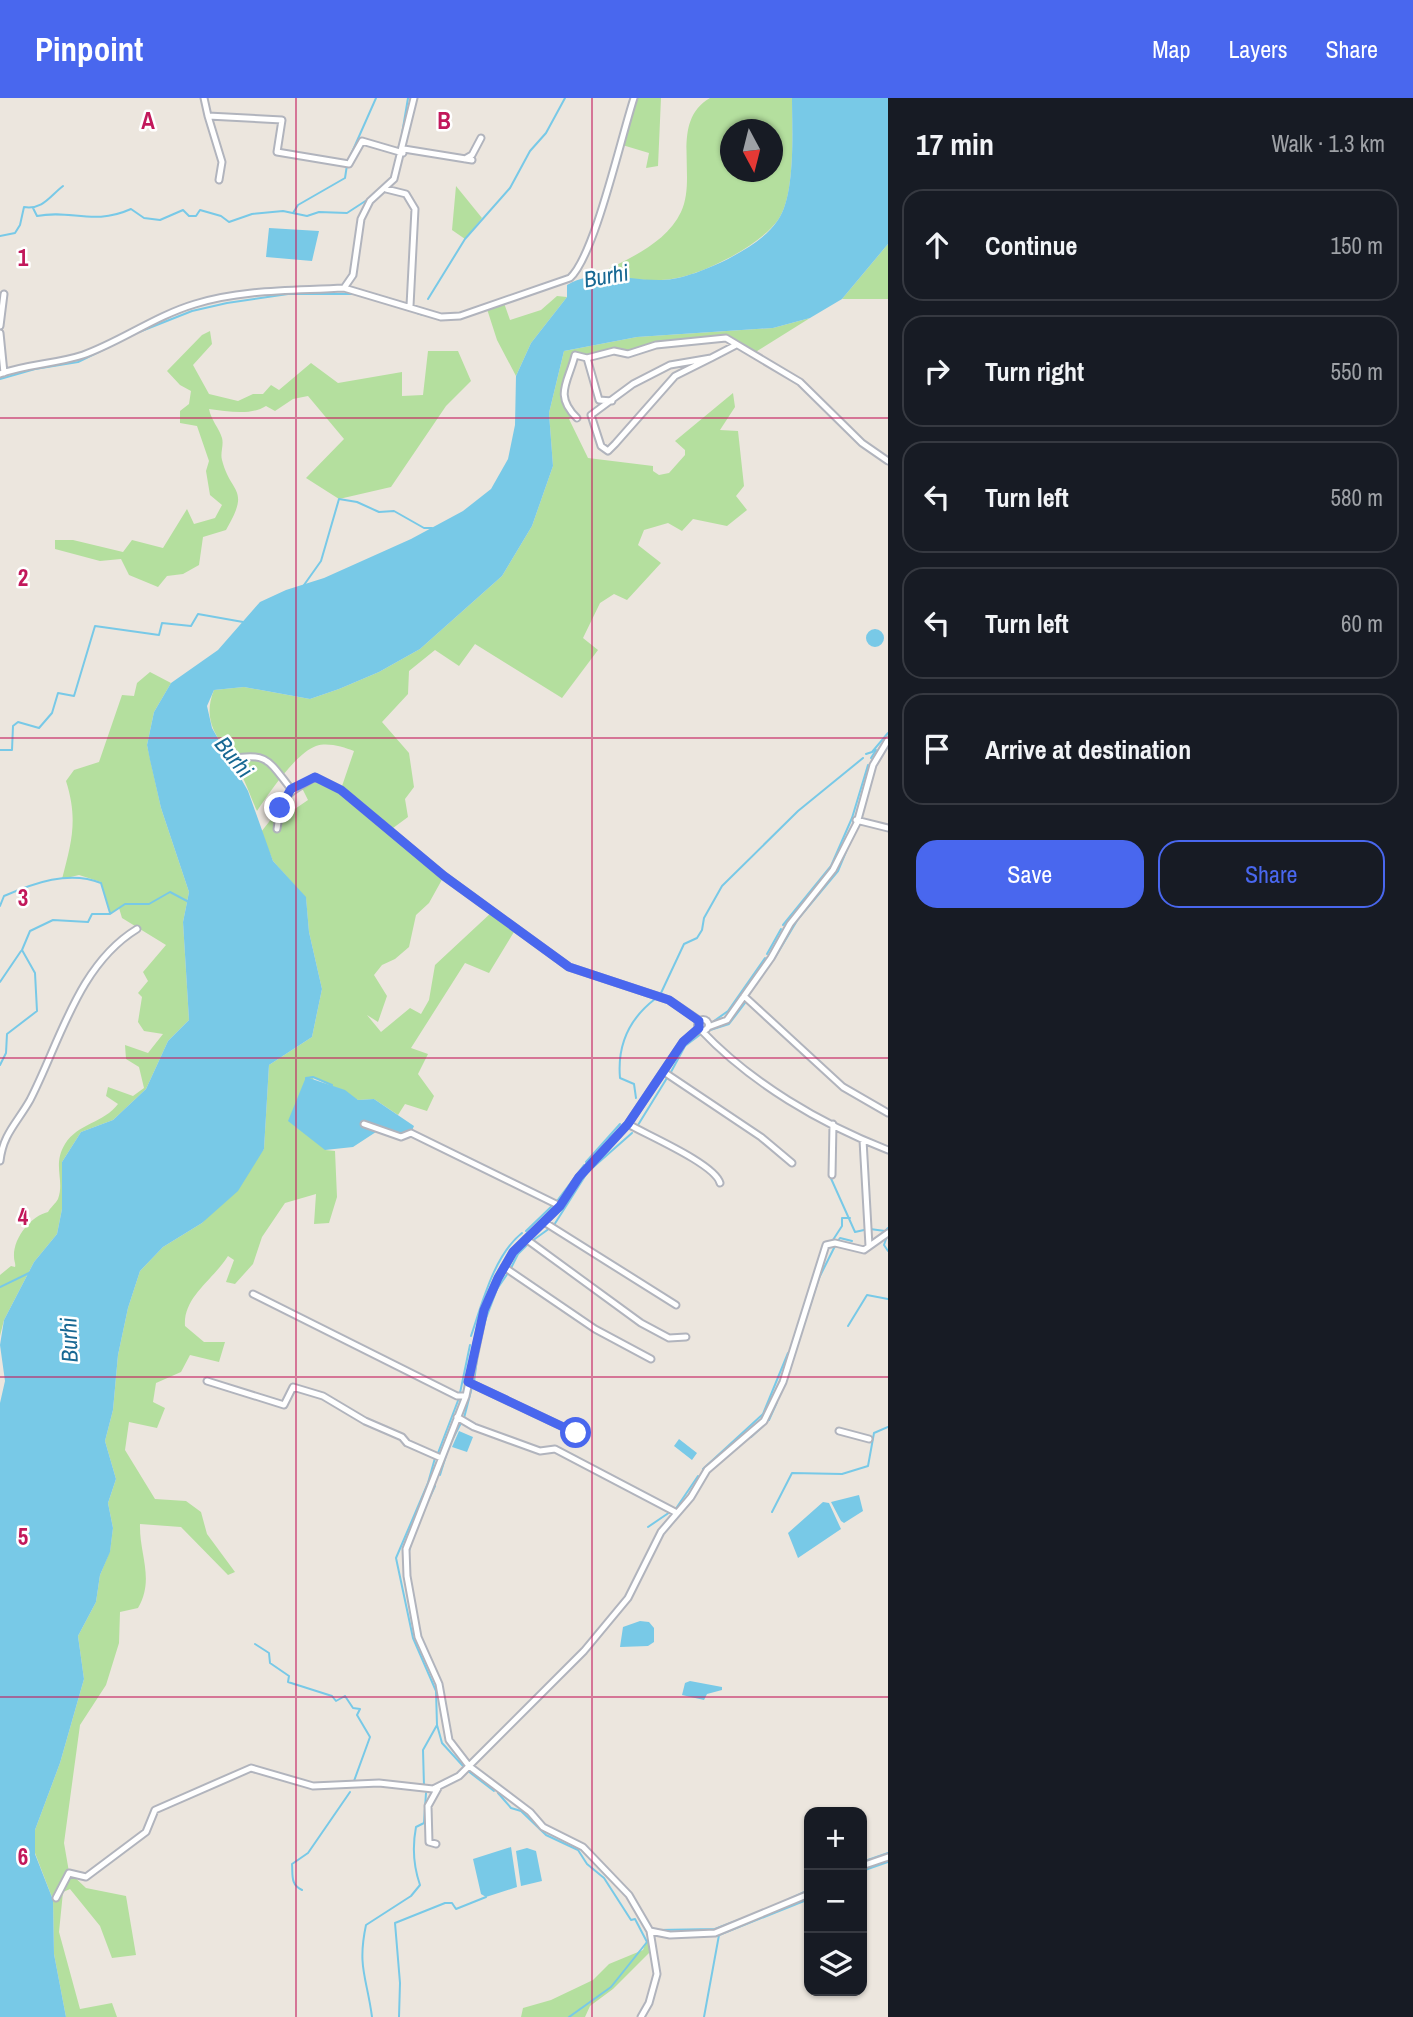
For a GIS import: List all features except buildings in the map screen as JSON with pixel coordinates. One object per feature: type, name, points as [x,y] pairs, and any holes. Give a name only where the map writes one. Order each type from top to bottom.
[{"type":"street","points":[[204,98],[222,162],[219,180]]},
{"type":"street","points":[[344,288],[353,275],[361,219],[370,201],[386,189],[394,178],[403,151],[414,98]]},
{"type":"street","points":[[0,333],[2,373],[22,366],[84,355],[150,321],[197,303],[296,288],[344,288],[441,317],[460,316],[556,285],[580,269],[634,98]]},
{"type":"street","points":[[208,116],[282,120],[277,152],[335,163],[349,164],[362,141],[403,151],[472,160]]},
{"type":"street","points":[[464,159],[472,155],[481,138]]},
{"type":"street","points":[[386,189],[406,194],[415,209],[410,306]]},
{"type":"street","points":[[0,326],[4,294]]},
{"type":"street","points":[[577,418],[564,402],[562,394],[564,379],[572,370],[575,355],[587,358],[614,351],[628,355],[656,345],[726,338],[800,382],[862,443],[888,461]]},
{"type":"street","points":[[710,358],[670,365],[633,384],[592,415],[601,446],[608,451],[676,376],[736,345]]},
{"type":"street","points":[[587,358],[599,400],[612,401]]},
{"type":"street","points":[[641,2017],[649,2003],[657,1974],[650,1931],[629,1895],[583,1847],[543,1827],[530,1812],[469,1766],[449,1741],[444,1726],[439,1684],[418,1637],[407,1576],[409,1538],[466,1396],[484,1310],[504,1266],[560,1206],[579,1177],[628,1124],[683,1042],[700,1029],[727,1020],[790,924],[833,870],[856,820],[873,765],[888,740]]},
{"type":"street","points":[[232,759],[255,755],[266,758],[291,789]]},
{"type":"street","points":[[277,829],[281,802],[291,789],[315,777],[341,790],[444,876],[569,967],[669,1000],[699,1021],[707,1021],[709,1027]]},
{"type":"street","points":[[856,820],[888,828]]},
{"type":"street","points":[[0,1161],[2,1141],[31,1098],[77,998],[117,941],[137,929]]},
{"type":"street","points":[[744,996],[843,1087],[888,1114]]},
{"type":"street","points":[[699,1021],[700,1029],[755,1076],[833,1124],[888,1150]]},
{"type":"street","points":[[664,1072],[761,1137],[792,1163]]},
{"type":"street","points":[[365,1124],[401,1138],[411,1133],[560,1206]]},
{"type":"street","points":[[628,1124],[702,1164],[719,1178],[720,1183]]},
{"type":"street","points":[[832,1175],[833,1124]]},
{"type":"street","points":[[863,1140],[869,1246]]},
{"type":"street","points":[[544,1222],[676,1305]]},
{"type":"street","points":[[56,1898],[69,1873],[86,1877],[146,1832],[155,1810],[251,1768],[313,1786],[379,1783],[420,1790],[439,1787],[458,1776],[538,1700],[628,1598],[661,1532],[707,1471],[758,1427],[770,1410],[783,1382],[826,1245],[835,1243],[859,1250],[888,1233]]},
{"type":"street","points":[[526,1240],[641,1323],[668,1338],[686,1337]]},
{"type":"street","points":[[504,1266],[595,1329],[651,1359]]},
{"type":"street","points":[[253,1294],[457,1396],[466,1396]]},
{"type":"street","points":[[207,1381],[284,1405],[293,1387],[323,1396],[441,1458]]},
{"type":"street","points":[[468,1382],[576,1433]]},
{"type":"street","points":[[457,1417],[474,1427],[540,1451],[555,1449],[677,1513]]},
{"type":"street","points":[[839,1431],[869,1439]]},
{"type":"street","points":[[436,1844],[429,1842],[427,1810],[439,1787]]},
{"type":"street","points":[[867,1864],[888,1857]]},
{"type":"street","points":[[650,1931],[670,1936],[715,1933],[804,1896]]},
{"type":"green space","points":[[634,98],[661,98],[658,166],[646,168],[649,153],[619,144]]},
{"type":"green space","points":[[710,98],[792,98],[790,179],[784,209],[778,220],[741,251],[708,268],[675,279],[653,280],[596,275],[655,242],[666,233],[681,212],[687,182],[686,150],[691,121],[698,108]]},
{"type":"green space","points":[[456,186],[482,218],[465,239],[452,230]]},
{"type":"green space","points":[[888,244],[888,299],[842,299]]},
{"type":"green space","points":[[557,296],[567,297],[531,343],[516,376],[497,340],[487,309],[504,303],[510,320],[541,310]]},
{"type":"green space","points":[[810,318],[754,353],[726,338],[656,345],[628,354],[614,351],[587,358],[575,355],[565,390],[574,415],[569,419],[588,458],[653,466],[653,471],[659,475],[669,473],[685,455],[685,450],[675,441],[733,393],[735,407],[720,430],[738,431],[744,486],[736,496],[747,510],[727,526],[693,519],[682,531],[668,523],[644,530],[638,545],[661,563],[627,600],[614,594],[600,603],[583,638],[598,650],[562,698],[475,644],[459,666],[435,650],[409,671],[408,694],[382,722],[409,753],[414,787],[405,799],[408,817],[389,831],[444,876],[429,903],[416,915],[409,947],[395,959],[382,965],[374,975],[387,996],[378,1022],[367,1015],[381,1032],[410,1008],[421,1014],[429,1000],[435,965],[492,912],[517,927],[489,973],[465,963],[411,1048],[428,1054],[418,1074],[434,1096],[427,1111],[405,1104],[398,1115],[374,1099],[358,1100],[313,1077],[325,1150],[335,1151],[337,1197],[329,1223],[314,1224],[316,1194],[285,1203],[262,1237],[253,1264],[235,1284],[226,1282],[234,1260],[228,1256],[189,1306],[185,1326],[204,1342],[225,1342],[219,1362],[190,1355],[181,1372],[156,1383],[153,1402],[165,1408],[157,1428],[129,1422],[125,1450],[155,1499],[186,1501],[201,1512],[207,1534],[235,1572],[228,1575],[181,1527],[140,1524],[146,1577],[143,1597],[138,1608],[120,1612],[119,1643],[106,1685],[80,1725],[64,1843],[69,1872],[86,1888],[126,1896],[136,1955],[112,1958],[100,1926],[70,1889],[63,1892],[59,1932],[80,2009],[112,2003],[117,2017],[66,2017],[54,1954],[53,1900],[35,1853],[35,1830],[60,1763],[84,1679],[78,1636],[96,1602],[100,1575],[110,1551],[113,1528],[108,1503],[116,1479],[105,1441],[113,1410],[118,1355],[128,1308],[140,1271],[163,1247],[202,1223],[264,1149],[269,1065],[312,1037],[322,989],[309,932],[306,898],[273,861],[261,832],[280,808],[289,813],[308,800],[301,786],[315,777],[341,789],[354,751],[325,745],[308,750],[284,774],[257,811],[239,770],[214,730],[210,712],[214,690],[244,687],[310,699],[339,689],[379,672],[420,649],[502,576],[532,526],[553,466],[549,413],[564,351],[637,337],[773,328]]},
{"type":"green space","points":[[210,331],[212,344],[193,365],[209,394],[238,401],[253,394],[263,394],[271,385],[279,390],[311,363],[338,383],[402,372],[402,396],[423,395],[428,351],[458,351],[471,381],[446,406],[391,487],[339,499],[306,478],[344,439],[308,396],[293,399],[275,411],[266,406],[246,412],[209,409],[222,438],[222,460],[237,492],[237,506],[226,530],[203,537],[199,565],[183,574],[167,576],[158,587],[129,575],[121,559],[100,561],[55,549],[55,540],[73,540],[123,552],[132,540],[163,548],[187,509],[194,524],[215,518],[222,505],[210,495],[206,471],[209,461],[197,426],[180,423],[180,411],[189,404],[191,391],[180,385],[167,371],[202,335]]},
{"type":"green space","points":[[150,672],[171,683],[154,712],[147,745],[161,808],[189,892],[183,922],[189,1020],[168,1041],[146,1089],[113,1120],[81,1132],[62,1162],[62,1209],[57,1234],[34,1262],[4,1320],[0,1336],[0,1275],[11,1266],[15,1267],[14,1250],[24,1229],[35,1218],[48,1212],[58,1199],[59,1159],[65,1144],[70,1137],[106,1115],[118,1104],[106,1096],[108,1087],[133,1096],[144,1088],[139,1067],[126,1059],[125,1045],[148,1053],[163,1034],[144,1031],[138,1022],[142,997],[138,993],[148,981],[143,972],[166,945],[122,918],[119,908],[110,914],[101,882],[79,875],[62,879],[69,853],[73,819],[66,781],[74,770],[99,762],[122,695],[134,696],[137,683]]},
{"type":"green space","points":[[650,1931],[650,1952],[613,1989],[590,2006],[585,2017],[521,2017],[523,2008],[551,2000],[593,1980],[609,1964],[643,1950]]},
{"type":"water","name":"Burhi","points":[[792,98],[888,98],[888,244],[842,299],[810,318],[773,328],[637,337],[564,351],[549,413],[553,466],[532,526],[502,576],[420,649],[379,672],[310,699],[244,687],[214,690],[207,706],[212,728],[248,791],[273,861],[306,897],[309,932],[322,989],[312,1037],[269,1065],[264,1149],[238,1191],[202,1223],[163,1247],[140,1271],[128,1308],[118,1355],[113,1410],[105,1441],[116,1479],[108,1503],[113,1528],[110,1552],[100,1575],[96,1602],[78,1636],[84,1679],[60,1763],[35,1830],[35,1854],[53,1900],[54,1954],[66,2017],[0,2017],[0,1403],[5,1381],[0,1345],[4,1320],[34,1262],[57,1234],[62,1209],[62,1162],[81,1132],[113,1120],[146,1089],[168,1041],[189,1020],[183,922],[189,892],[161,808],[147,745],[154,712],[171,683],[218,650],[260,602],[286,590],[324,578],[411,539],[463,511],[491,489],[508,459],[515,425],[516,376],[531,343],[567,297],[567,285],[602,276],[662,280],[686,276],[728,259],[762,238],[778,220],[788,194],[792,161]]},
{"type":"water","points":[[269,228],[319,231],[312,261],[266,257]]},
{"type":"water","points":[[875,629],[881,632],[884,638],[881,644],[875,647],[869,644],[866,638],[869,632]]},
{"type":"water","points":[[306,1077],[345,1090],[358,1100],[374,1099],[414,1126],[411,1133],[401,1137],[379,1130],[353,1147],[325,1150],[288,1121]]},
{"type":"water","points":[[459,1431],[473,1437],[467,1452],[452,1447]]},
{"type":"water","points":[[679,1439],[697,1453],[692,1460],[674,1446]]},
{"type":"water","points":[[859,1495],[863,1511],[844,1523],[831,1502]]},
{"type":"water","points":[[823,1502],[829,1503],[841,1529],[798,1558],[788,1533]]},
{"type":"water","points":[[640,1621],[649,1622],[654,1628],[654,1642],[648,1646],[620,1647],[623,1627]]},
{"type":"water","points":[[690,1681],[722,1687],[722,1690],[707,1694],[704,1700],[682,1695],[685,1683]]},
{"type":"water","points":[[511,1847],[517,1887],[486,1897],[481,1894],[473,1859]]},
{"type":"water","points":[[527,1848],[536,1851],[542,1881],[521,1886],[516,1851]]},
{"type":"waterway","points":[[349,159],[376,98]]},
{"type":"waterway","points":[[402,134],[408,98]]},
{"type":"waterway","points":[[428,299],[465,239],[510,188],[530,151],[546,133],[565,98]]},
{"type":"waterway","points":[[293,213],[298,205],[345,178],[347,165]]},
{"type":"waterway","points":[[0,236],[15,233],[20,225],[24,207],[41,204],[63,186]]},
{"type":"waterway","points":[[33,208],[37,216],[61,214],[94,217],[131,209],[144,218],[160,220],[183,210],[189,216],[196,216],[200,210],[221,216],[229,222],[252,214],[283,211],[307,216],[319,212],[347,213],[370,198]]},
{"type":"waterway","points":[[139,332],[192,311],[227,303],[288,294],[355,294]]},
{"type":"waterway","points":[[417,313],[423,315]]},
{"type":"waterway","points":[[0,379],[35,369],[78,362],[121,341]]},
{"type":"waterway","points":[[304,585],[321,561],[339,499],[357,502],[379,512],[394,511],[424,528],[432,528]]},
{"type":"waterway","points":[[0,750],[12,750],[13,726],[18,722],[39,728],[52,713],[58,693],[74,696],[95,626],[159,635],[162,623],[191,626],[198,614],[243,622]]},
{"type":"waterway","points":[[866,754],[872,752],[888,733]]},
{"type":"waterway","points":[[871,758],[876,750]]},
{"type":"waterway","points":[[661,993],[684,944],[697,938],[702,930],[704,918],[722,886],[798,811],[863,758]]},
{"type":"waterway","points":[[783,925],[831,866],[852,818],[868,765]]},
{"type":"waterway","points":[[774,959],[798,919],[838,871],[850,842]]},
{"type":"waterway","points":[[0,906],[4,896],[27,887],[52,880],[77,878],[101,883],[110,913]]},
{"type":"waterway","points":[[0,1065],[6,1053],[7,1034],[37,1011],[35,973],[22,950],[30,931],[53,920],[88,922],[92,914],[110,914],[125,904],[149,904],[170,892],[187,901]]},
{"type":"waterway","points":[[767,954],[781,929]]},
{"type":"waterway","points":[[0,982],[21,951]]},
{"type":"waterway","points":[[714,1021],[728,1011],[765,958]]},
{"type":"waterway","points":[[748,996],[760,978]]},
{"type":"waterway","points":[[636,1098],[634,1084],[620,1078],[623,1043],[638,1015],[655,999]]},
{"type":"waterway","points":[[707,1031],[729,1024],[745,1003]]},
{"type":"waterway","points":[[671,1072],[685,1046],[701,1034]]},
{"type":"waterway","points":[[306,1078],[313,1077],[332,1085]]},
{"type":"waterway","points":[[638,1125],[667,1078]]},
{"type":"waterway","points":[[586,1162],[620,1124]]},
{"type":"waterway","points":[[590,1170],[632,1133]]},
{"type":"waterway","points":[[557,1201],[584,1165]]},
{"type":"waterway","points":[[554,1225],[587,1173]]},
{"type":"waterway","points":[[829,1174],[855,1232],[864,1230]]},
{"type":"waterway","points":[[526,1231],[553,1205]]},
{"type":"waterway","points":[[831,1243],[842,1226],[842,1218],[850,1218]]},
{"type":"waterway","points":[[532,1241],[550,1228]]},
{"type":"waterway","points":[[870,1229],[885,1231],[888,1228]]},
{"type":"waterway","points":[[471,1336],[496,1267],[512,1242],[522,1233]]},
{"type":"waterway","points":[[887,1236],[884,1245],[888,1251]]},
{"type":"waterway","points":[[809,1309],[819,1278],[837,1242],[840,1238],[852,1241]]},
{"type":"waterway","points":[[511,1268],[518,1254],[528,1244]]},
{"type":"waterway","points":[[0,1287],[29,1273]]},
{"type":"waterway","points":[[482,1329],[497,1289],[508,1273]]},
{"type":"waterway","points":[[792,1345],[814,1276]]},
{"type":"waterway","points":[[848,1326],[867,1295],[888,1299]]},
{"type":"waterway","points":[[460,1393],[470,1345]]},
{"type":"waterway","points":[[474,1382],[478,1351]]},
{"type":"waterway","points":[[703,1469],[763,1414],[788,1353]]},
{"type":"waterway","points":[[464,1418],[472,1387]]},
{"type":"waterway","points":[[438,1453],[459,1398]]},
{"type":"waterway","points":[[769,1420],[777,1402]]},
{"type":"waterway","points":[[450,1444],[461,1423]]},
{"type":"waterway","points":[[751,1437],[763,1426]]},
{"type":"waterway","points":[[772,1512],[792,1473],[842,1474],[868,1466],[874,1433],[888,1427]]},
{"type":"waterway","points":[[440,1475],[448,1449]]},
{"type":"waterway","points":[[435,1458],[428,1483],[396,1558],[413,1638],[436,1691],[437,1725],[442,1743],[463,1766]]},
{"type":"waterway","points":[[677,1507],[698,1476]]},
{"type":"waterway","points":[[422,1514],[435,1486]]},
{"type":"waterway","points":[[648,1527],[670,1512]]},
{"type":"waterway","points":[[666,1531],[673,1522]]},
{"type":"waterway","points":[[408,1555],[412,1540]]},
{"type":"waterway","points":[[255,1644],[269,1653],[270,1663],[289,1676],[288,1682],[332,1696],[336,1701],[345,1696],[353,1708],[360,1709],[357,1715],[370,1737],[354,1781]]},
{"type":"waterway","points":[[424,1786],[423,1750],[437,1725]]},
{"type":"waterway","points":[[468,1771],[494,1791]]},
{"type":"waterway","points":[[302,1890],[294,1882],[292,1864],[308,1853],[350,1792]]},
{"type":"waterway","points":[[372,2017],[362,1952],[366,1925],[411,1896],[420,1885],[414,1842],[416,1827],[424,1823],[426,1793]]},
{"type":"waterway","points":[[498,1793],[511,1808],[521,1811],[546,1835],[578,1850],[587,1864],[604,1878],[631,1920],[635,1919],[647,1942],[611,1987],[569,2017]]},
{"type":"waterway","points":[[867,1860],[888,1853]]},
{"type":"waterway","points":[[865,1870],[888,1862]]},
{"type":"waterway","points":[[785,1901],[804,1892]]},
{"type":"waterway","points":[[399,2017],[400,1983],[395,1923],[445,1903],[452,1903],[456,1909],[486,1897]]},
{"type":"waterway","points":[[704,2017],[719,1935],[804,1901]]},
{"type":"waterway","points":[[658,1930],[715,1929],[741,1919]]},
{"type":"route","points":[[280,808],[281,802],[291,789],[315,777],[341,790],[444,876],[569,967],[669,1000],[699,1021],[699,1028],[683,1042],[628,1124],[579,1177],[560,1206],[513,1252],[484,1310],[468,1382],[576,1433]]}]
